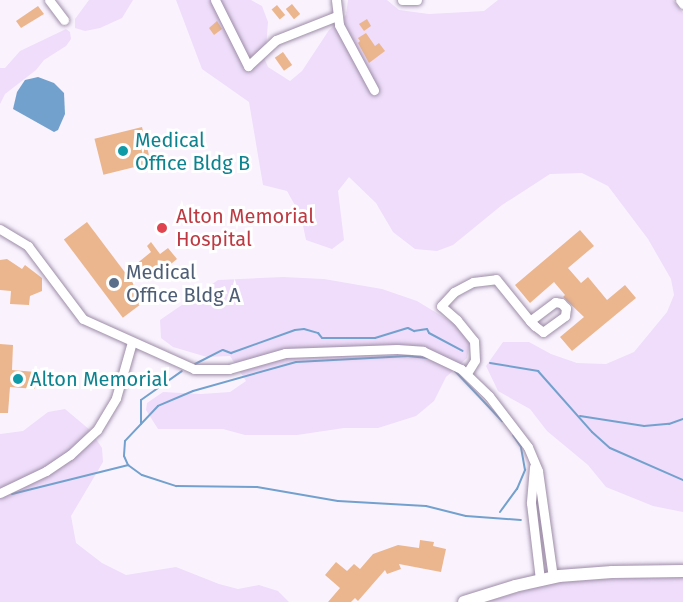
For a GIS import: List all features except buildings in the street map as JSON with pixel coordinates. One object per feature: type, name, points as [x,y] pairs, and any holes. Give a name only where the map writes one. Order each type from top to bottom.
[{"type":"main road","points":[[464,602],[547,579],[612,572],[683,571]]},
{"type":"street","points":[[49,0],[64,20]]},
{"type":"street","points":[[215,0],[248,66],[267,46],[290,33],[337,16]]},
{"type":"street","points":[[336,0],[337,16],[374,90]]},
{"type":"street","points":[[402,0],[417,0]]},
{"type":"street","points":[[680,0],[683,4]]},
{"type":"street","points":[[0,229],[28,246],[83,319],[194,369],[210,371],[229,369],[285,353],[397,348],[423,351],[441,357],[467,373],[519,432],[534,464],[540,482],[547,579]]},
{"type":"street","points":[[467,373],[476,360],[474,341],[457,320],[441,306],[465,285],[496,279],[530,321]]},
{"type":"street","points":[[0,493],[46,471],[78,448],[97,429],[116,398],[132,342]]},
{"type":"shaded area","points":[[89,0],[133,0],[122,18],[100,28],[85,31],[75,28],[75,19]]},
{"type":"shaded area","points":[[176,0],[251,0],[262,6],[268,22],[265,60],[268,67],[290,81],[302,71],[329,30],[346,15],[348,0],[387,0],[399,10],[429,14],[484,11],[498,0],[673,0],[683,13],[683,512],[653,506],[606,487],[588,465],[547,431],[530,409],[498,391],[486,366],[503,342],[529,342],[551,354],[577,363],[606,364],[634,352],[667,312],[674,295],[671,279],[648,239],[608,186],[582,173],[550,174],[502,205],[453,245],[437,251],[415,249],[393,232],[376,203],[349,177],[338,191],[344,240],[332,249],[306,240],[301,216],[287,191],[263,185],[249,102],[202,69]]},
{"type":"shaded area","points":[[66,29],[70,32],[71,39],[66,46],[44,60],[36,70],[5,94],[0,104],[0,68],[5,68],[20,51]]},
{"type":"shaded area","points":[[283,277],[324,279],[382,289],[417,301],[458,326],[470,342],[467,358],[446,377],[434,401],[416,416],[378,428],[344,428],[297,435],[245,435],[223,429],[158,429],[146,410],[147,403],[163,392],[201,394],[230,392],[246,381],[230,356],[207,357],[173,347],[161,338],[160,320],[218,280]]},
{"type":"shaded area","points":[[65,409],[90,430],[102,448],[103,462],[71,516],[76,543],[102,563],[126,575],[176,567],[238,589],[259,585],[278,591],[289,602],[0,602],[0,434],[23,431],[48,412]]},
{"type":"shaded area","points":[[683,577],[683,602],[484,602],[551,583]]},
{"type":"water","points":[[38,77],[54,83],[64,93],[65,114],[58,130],[54,132],[13,109],[17,92],[25,80]]},
{"type":"waterway","points":[[195,364],[223,350],[231,353],[295,330],[304,329],[318,333],[322,338],[375,338],[408,328],[414,331],[427,329],[429,333],[463,351]]},
{"type":"waterway","points":[[428,358],[408,356],[296,362],[193,391],[158,406],[125,441],[124,456],[128,465],[142,475],[176,486],[257,487],[338,501],[426,506],[466,516],[521,520]]},
{"type":"waterway","points":[[490,363],[538,371],[592,432],[610,448],[683,480]]},
{"type":"waterway","points":[[141,424],[141,400],[182,371]]},
{"type":"waterway","points":[[455,371],[502,421]]},
{"type":"waterway","points":[[580,416],[644,426],[669,424],[683,419]]},
{"type":"waterway","points":[[500,512],[517,489],[525,470],[521,447],[513,435]]},
{"type":"waterway","points":[[12,494],[128,465]]},
{"type":"place","name":"Medical Office Bldg B","points":[[123,151]]},
{"type":"place","name":"Alton Memorial Hospital","points":[[162,228]]},
{"type":"place","name":"Medical Office Bldg A","points":[[114,283]]},
{"type":"place","name":"Alton Memorial","points":[[18,379]]}]
